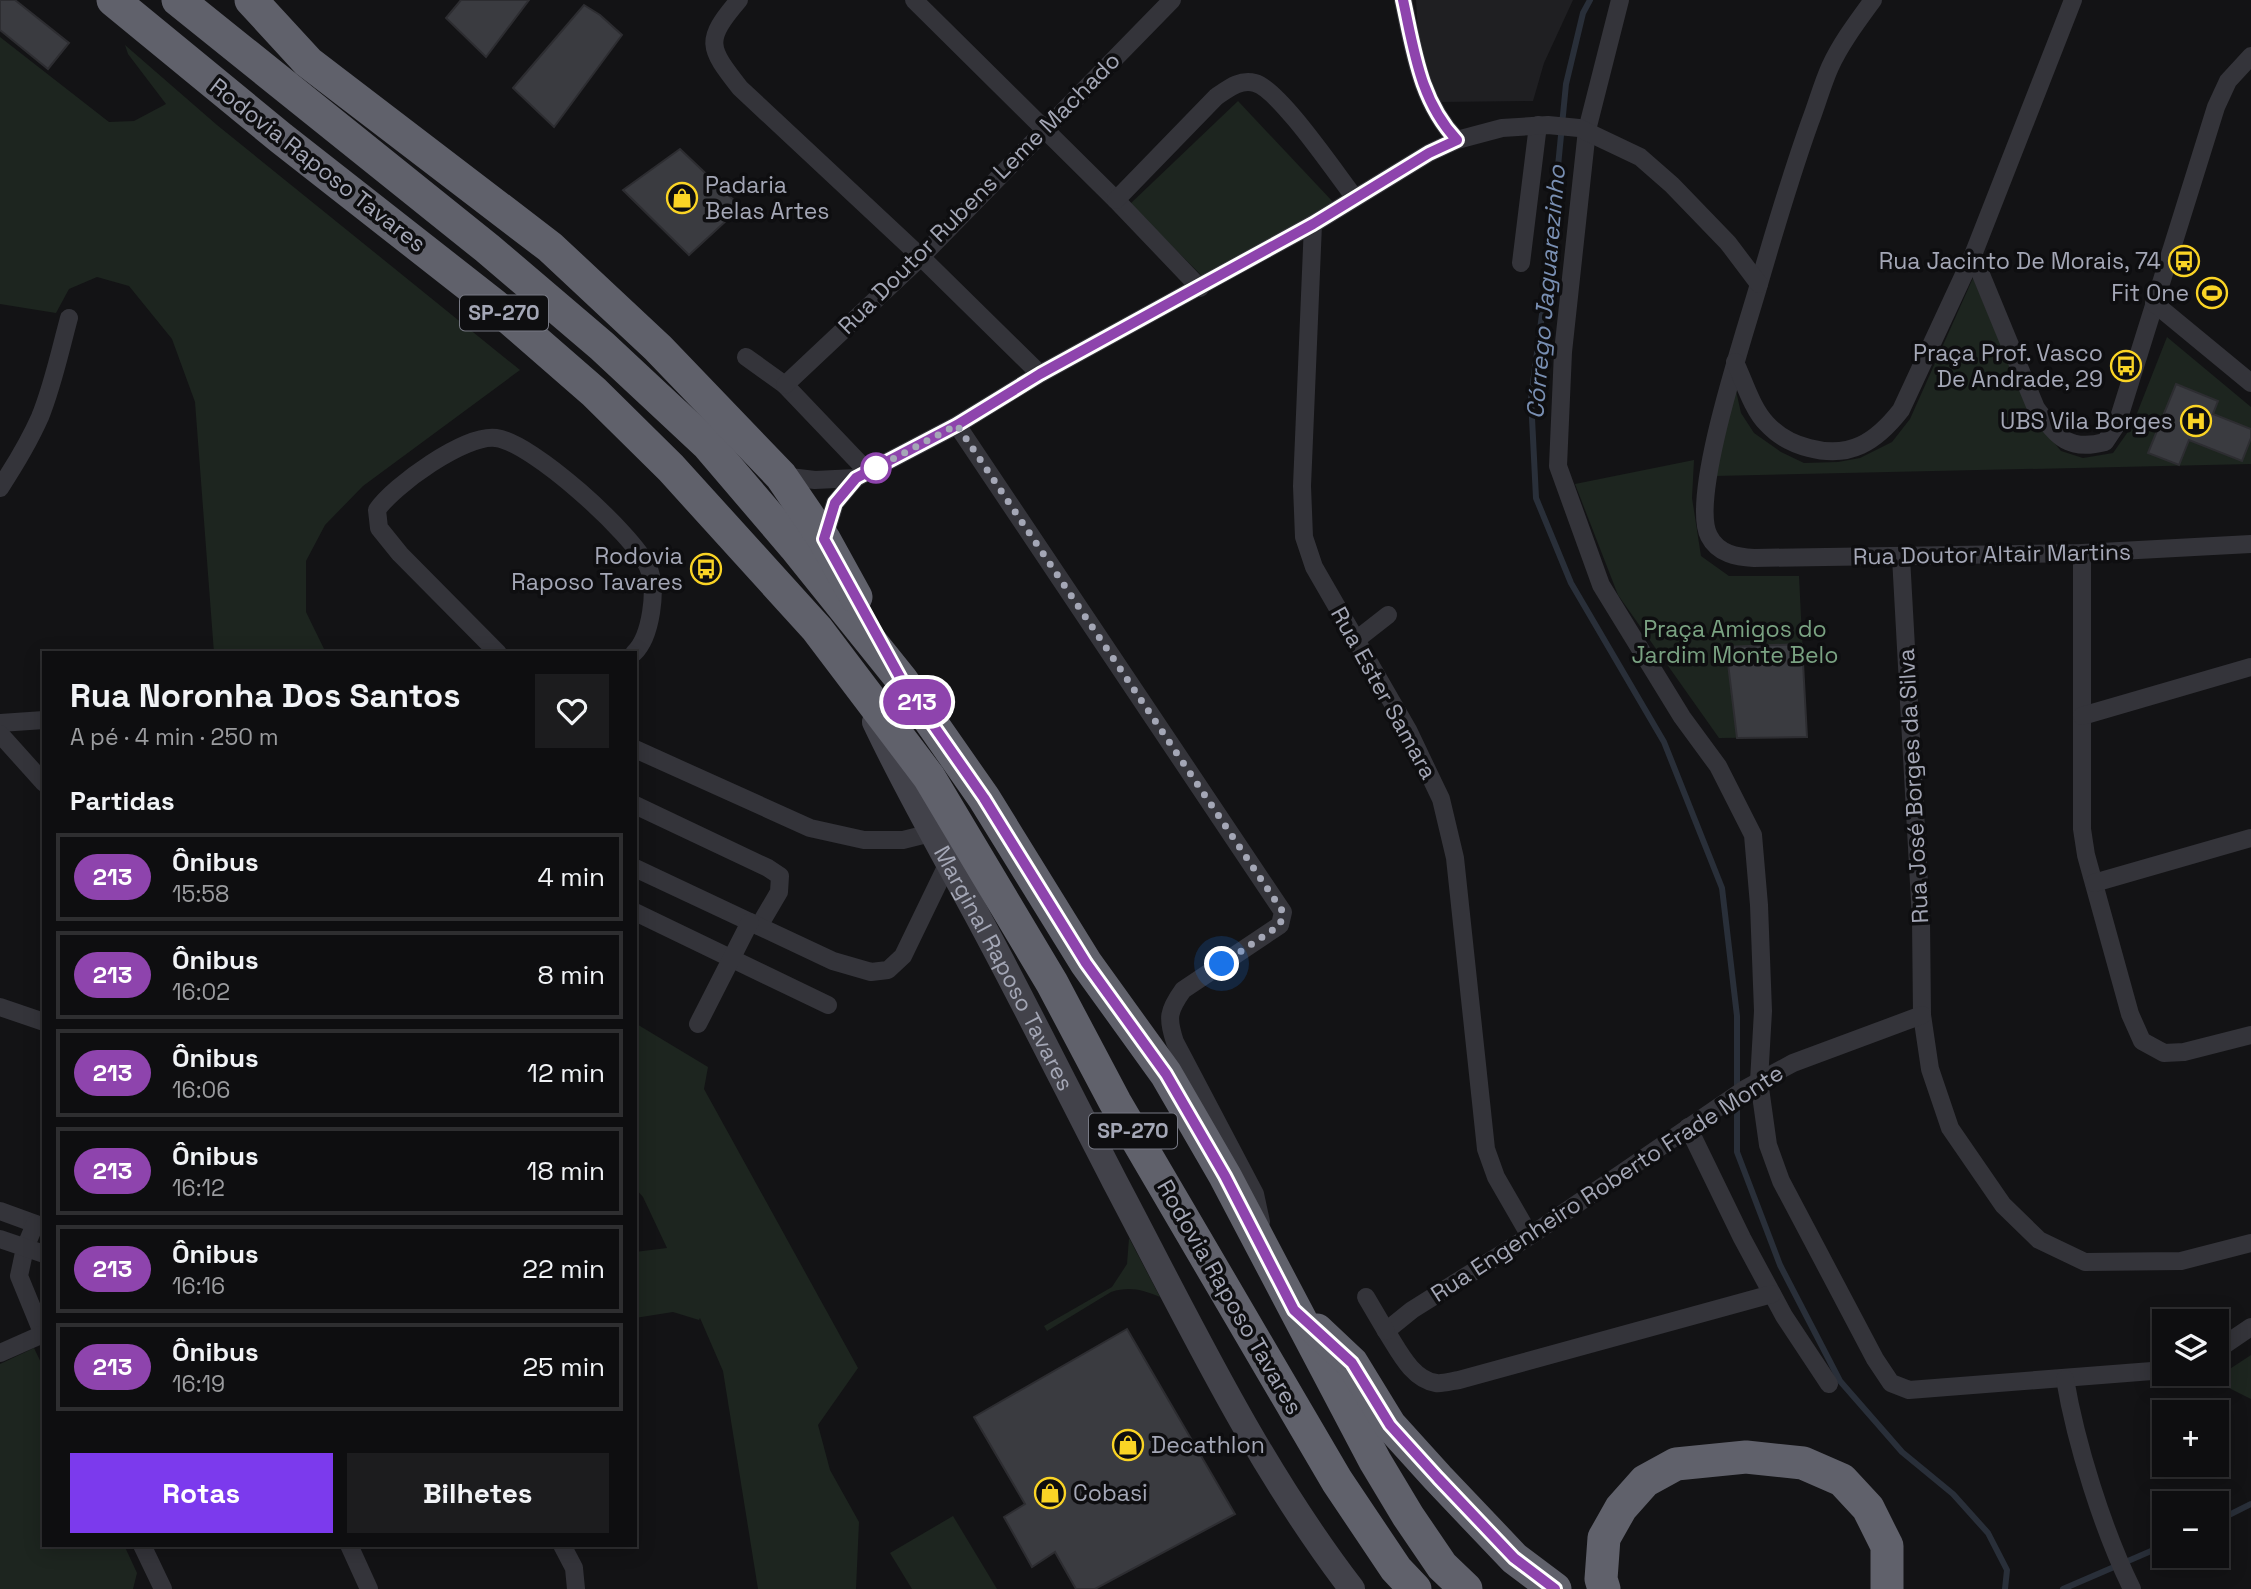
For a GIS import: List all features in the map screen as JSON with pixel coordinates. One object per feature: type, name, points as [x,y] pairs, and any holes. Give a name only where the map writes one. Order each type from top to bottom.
[{"type":"highway","name":"Rodovia Raposo Tavares","points":[[113,0],[281,138],[494,305],[594,392],[671,468],[817,629],[929,777],[1052,983],[1115,1102],[1338,1481],[1396,1569],[1416,1589]]},
{"type":"highway","name":"Rodovia Raposo Tavares","points":[[178,0],[497,257],[602,346],[708,444],[795,547],[901,679],[984,798],[1086,963],[1166,1074],[1269,1259],[1375,1461],[1441,1566],[1466,1589]]},
{"type":"highway","points":[[187,0],[308,62]]},
{"type":"highway","points":[[251,0],[308,62],[550,247],[659,348],[781,476],[824,539],[901,679]]},
{"type":"highway","points":[[1294,1310],[1352,1363],[1390,1425],[1438,1478],[1514,1558],[1555,1589]]},
{"type":"highway","points":[[1604,1589],[1601,1579],[1604,1538],[1621,1508],[1645,1481],[1676,1464],[1746,1457],[1803,1463],[1842,1480],[1868,1508],[1887,1545],[1887,1589]]},
{"type":"main road","name":"Marginal Raposo Tavares","points":[[851,673],[911,798],[948,863],[1185,1317],[1241,1417],[1350,1589]]},
{"type":"street","points":[[739,0],[720,23],[713,40],[719,61],[740,88],[921,257],[1040,374]]},
{"type":"street","points":[[914,0],[1116,200],[1200,288]]},
{"type":"street","name":"Rua Doutor Rubens Leme Machado","points":[[785,385],[921,257],[1172,0]]},
{"type":"street","points":[[1403,0],[1422,83],[1429,101],[1457,140]]},
{"type":"street","points":[[1620,0],[1583,129],[1563,352],[1558,466],[1601,585],[1682,716],[1718,766],[1753,835],[1763,1011],[1752,1085],[1781,1181],[1874,1359],[1891,1383],[1909,1390],[2152,1371]]},
{"type":"street","points":[[1873,0],[1847,35],[1830,67],[1779,215],[1735,362],[1766,423],[1791,443],[1823,452],[1847,452],[1867,442],[1886,428],[1901,410],[1973,255],[2073,0]]},
{"type":"street","points":[[1973,255],[2036,408],[2051,428],[2070,444],[2090,446],[2105,442],[2117,424],[2216,107],[2228,81],[2251,56]]},
{"type":"street","points":[[1116,200],[1216,97],[1234,84],[1256,83],[1278,99],[1355,198]]},
{"type":"street","points":[[1521,263],[1543,125]]},
{"type":"street","points":[[824,539],[835,503],[862,475],[957,425],[1040,374],[1200,288],[1313,224],[1429,153],[1457,140],[1502,128],[1543,125],[1583,129],[1640,157],[1672,185],[1728,243],[1759,284]]},
{"type":"street","name":"Rua Ester Samara","points":[[1313,224],[1301,486],[1304,537],[1314,567],[1408,730],[1441,799],[1455,858],[1486,1149],[1496,1177],[1530,1237]]},
{"type":"street","points":[[2154,303],[2251,383]]},
{"type":"street","points":[[0,488],[25,448],[41,414],[69,318]]},
{"type":"street","points":[[746,357],[785,385],[862,475]]},
{"type":"street","name":"Rua Doutor Altair Martins","points":[[1735,362],[1712,456],[1705,510],[1708,534],[1717,547],[1734,556],[1901,557],[2082,553],[2251,544]]},
{"type":"street","points":[[957,425],[1283,912],[1280,925],[1183,990],[1174,1003],[1169,1024],[1175,1042],[1255,1194],[1269,1259]]},
{"type":"street","points":[[496,651],[400,554],[379,528],[377,510],[385,498],[445,454],[475,440],[498,438],[533,454],[561,475],[628,538],[649,568],[654,600],[636,651]]},
{"type":"street","points":[[781,476],[815,480],[862,475]]},
{"type":"street","points":[[2082,553],[2082,828],[2094,883],[2130,1014],[2142,1041],[2164,1052],[2184,1052],[2251,1035]]},
{"type":"street","name":"Rua José Borges da Silva","points":[[1901,557],[1921,920],[1923,1015],[1930,1069],[1950,1128],[2003,1205],[2039,1240],[2085,1262],[2181,1261],[2251,1243]]},
{"type":"street","points":[[1356,640],[1388,615]]},
{"type":"street","points":[[2082,716],[2251,667]]},
{"type":"street","points":[[0,723],[42,720]]},
{"type":"street","points":[[0,734],[42,781]]},
{"type":"street","points":[[637,750],[810,828],[864,840],[903,840],[931,833]]},
{"type":"street","points":[[637,806],[780,876],[779,892],[731,959],[698,1024]]},
{"type":"street","points":[[2094,883],[2251,838]]},
{"type":"street","points":[[637,869],[833,961],[871,972],[888,970],[903,956],[948,863]]},
{"type":"street","points":[[637,913],[828,1005]]},
{"type":"street","points":[[0,1007],[42,1021]]},
{"type":"street","name":"Rua Engenheiro Roberto Frade Monte","points":[[1386,1331],[1412,1310],[1530,1237],[1752,1085],[1793,1063],[1923,1015]]},
{"type":"street","points":[[1688,1127],[1742,1238],[1784,1316],[1829,1384]]},
{"type":"street","points":[[0,1211],[39,1226],[25,1248],[19,1276],[42,1334]]},
{"type":"street","points":[[0,1239],[42,1253]]},
{"type":"street","points":[[1366,1297],[1409,1366],[1419,1376],[1436,1383],[1459,1380],[1772,1294]]},
{"type":"street","points":[[2229,1342],[2251,1327]]},
{"type":"street","points":[[0,1353],[42,1336]]},
{"type":"street","points":[[2065,1379],[2069,1406],[2097,1499],[2130,1585]]},
{"type":"street","points":[[143,1547],[163,1589]]},
{"type":"street","points":[[350,1547],[369,1589]]},
{"type":"street","points":[[563,1547],[574,1568],[576,1589]]},
{"type":"shaded area","points":[[1416,0],[1573,0],[1544,63],[1533,101],[1440,102],[1419,48]]},
{"type":"green space","points":[[0,37],[109,122],[134,121],[166,104],[128,54],[125,45],[217,125],[520,370],[363,486],[325,525],[306,561],[306,612],[325,651],[214,651],[195,402],[172,339],[129,286],[97,277],[69,289],[56,313],[0,304]]},
{"type":"green space","points":[[1238,101],[1333,202],[1204,278],[1130,204]]},
{"type":"green space","points":[[1973,278],[2027,407],[2061,451],[2083,458],[2113,453],[2132,426],[2167,337],[2251,407],[2251,464],[1715,476],[1735,386],[1741,413],[1754,433],[1781,452],[1804,463],[1860,458],[1892,442],[1910,419]]},
{"type":"green space","name":"Praça Amigos do Jardim Monte Belo","points":[[1694,460],[1692,498],[1701,556],[1729,576],[1799,576],[1807,737],[1719,738],[1618,595],[1575,484]]},
{"type":"green space","points":[[637,1024],[708,1067],[704,1089],[858,1368],[818,1425],[830,1470],[859,1522],[856,1589],[758,1589],[723,1371],[700,1318],[699,1320],[673,1312],[637,1318],[637,1252],[667,1248],[643,1197],[637,1190]]},
{"type":"green space","points":[[1129,1238],[1160,1297],[1136,1290],[1111,1292],[1047,1331],[1044,1326],[1112,1287],[1127,1264]]},
{"type":"green space","points":[[34,1348],[42,1365],[42,1547],[125,1547],[137,1573],[133,1589],[0,1589],[0,1364]]},
{"type":"green space","points":[[2251,1355],[2251,1399],[2225,1386],[2229,1386],[2229,1369]]},
{"type":"green space","points":[[953,1516],[997,1589],[912,1589],[890,1553]]},
{"type":"building","points":[[0,0],[15,0],[69,43],[48,69],[0,30]]},
{"type":"building","points":[[461,0],[529,0],[486,57],[446,18]]},
{"type":"building","points":[[584,5],[622,35],[554,127],[513,88]]},
{"type":"building","name":"Padaria Belas Artes","points":[[680,149],[741,207],[689,255],[623,190]]},
{"type":"building","name":"UBS Vila Borges","points":[[2176,384],[2218,401],[2213,414],[2251,429],[2251,438],[2242,461],[2189,440],[2179,465],[2148,453]]},
{"type":"building","points":[[1802,644],[1807,737],[1737,738],[1726,647]]},
{"type":"building","points":[[1127,1329],[1235,1514],[1095,1589],[1076,1589],[1055,1552],[1032,1567],[1004,1517],[1025,1504],[974,1417]]},
{"type":"waterway","name":"Córrego Jaguarezinho","points":[[1590,0],[1583,13],[1566,84],[1548,269],[1531,398],[1536,498],[1571,583],[1664,742],[1722,888],[1737,1016],[1737,1152],[1780,1265],[1840,1381],[1902,1452],[1953,1494],[1988,1533],[2007,1570],[2005,1589]]},
{"type":"waterway","points":[[2229,1515],[2251,1504]]},
{"type":"waterway","points":[[2063,1589],[2152,1551]]},
{"type":"bus line","name":"213","points":[[1403,0],[1419,74],[1429,101],[1457,140],[1429,153],[1313,224],[1200,288],[1040,374],[957,425],[856,478],[835,503],[824,539],[901,679],[984,798],[1086,963],[1166,1074],[1225,1176],[1294,1310],[1352,1363],[1390,1425],[1438,1478],[1514,1558],[1555,1589]]},
{"type":"place","name":"Padaria Belas Artes","points":[[682,198]]},
{"type":"place","name":"Rua Jacinto De Morais, 74","points":[[2184,261]]},
{"type":"place","name":"Fit One","points":[[2212,293]]},
{"type":"place","name":"Praça Prof. Vasco De Andrade, 29","points":[[2126,366]]},
{"type":"place","name":"UBS Vila Borges","points":[[2196,421]]},
{"type":"place","name":"Rodovia Raposo Tavares","points":[[706,569]]},
{"type":"place","name":"Decathlon","points":[[1128,1445]]},
{"type":"place","name":"Cobasi","points":[[1050,1493]]},
{"type":"route","points":[[876,468],[868,472],[957,425],[1283,912],[1280,925],[1222,964]]}]
